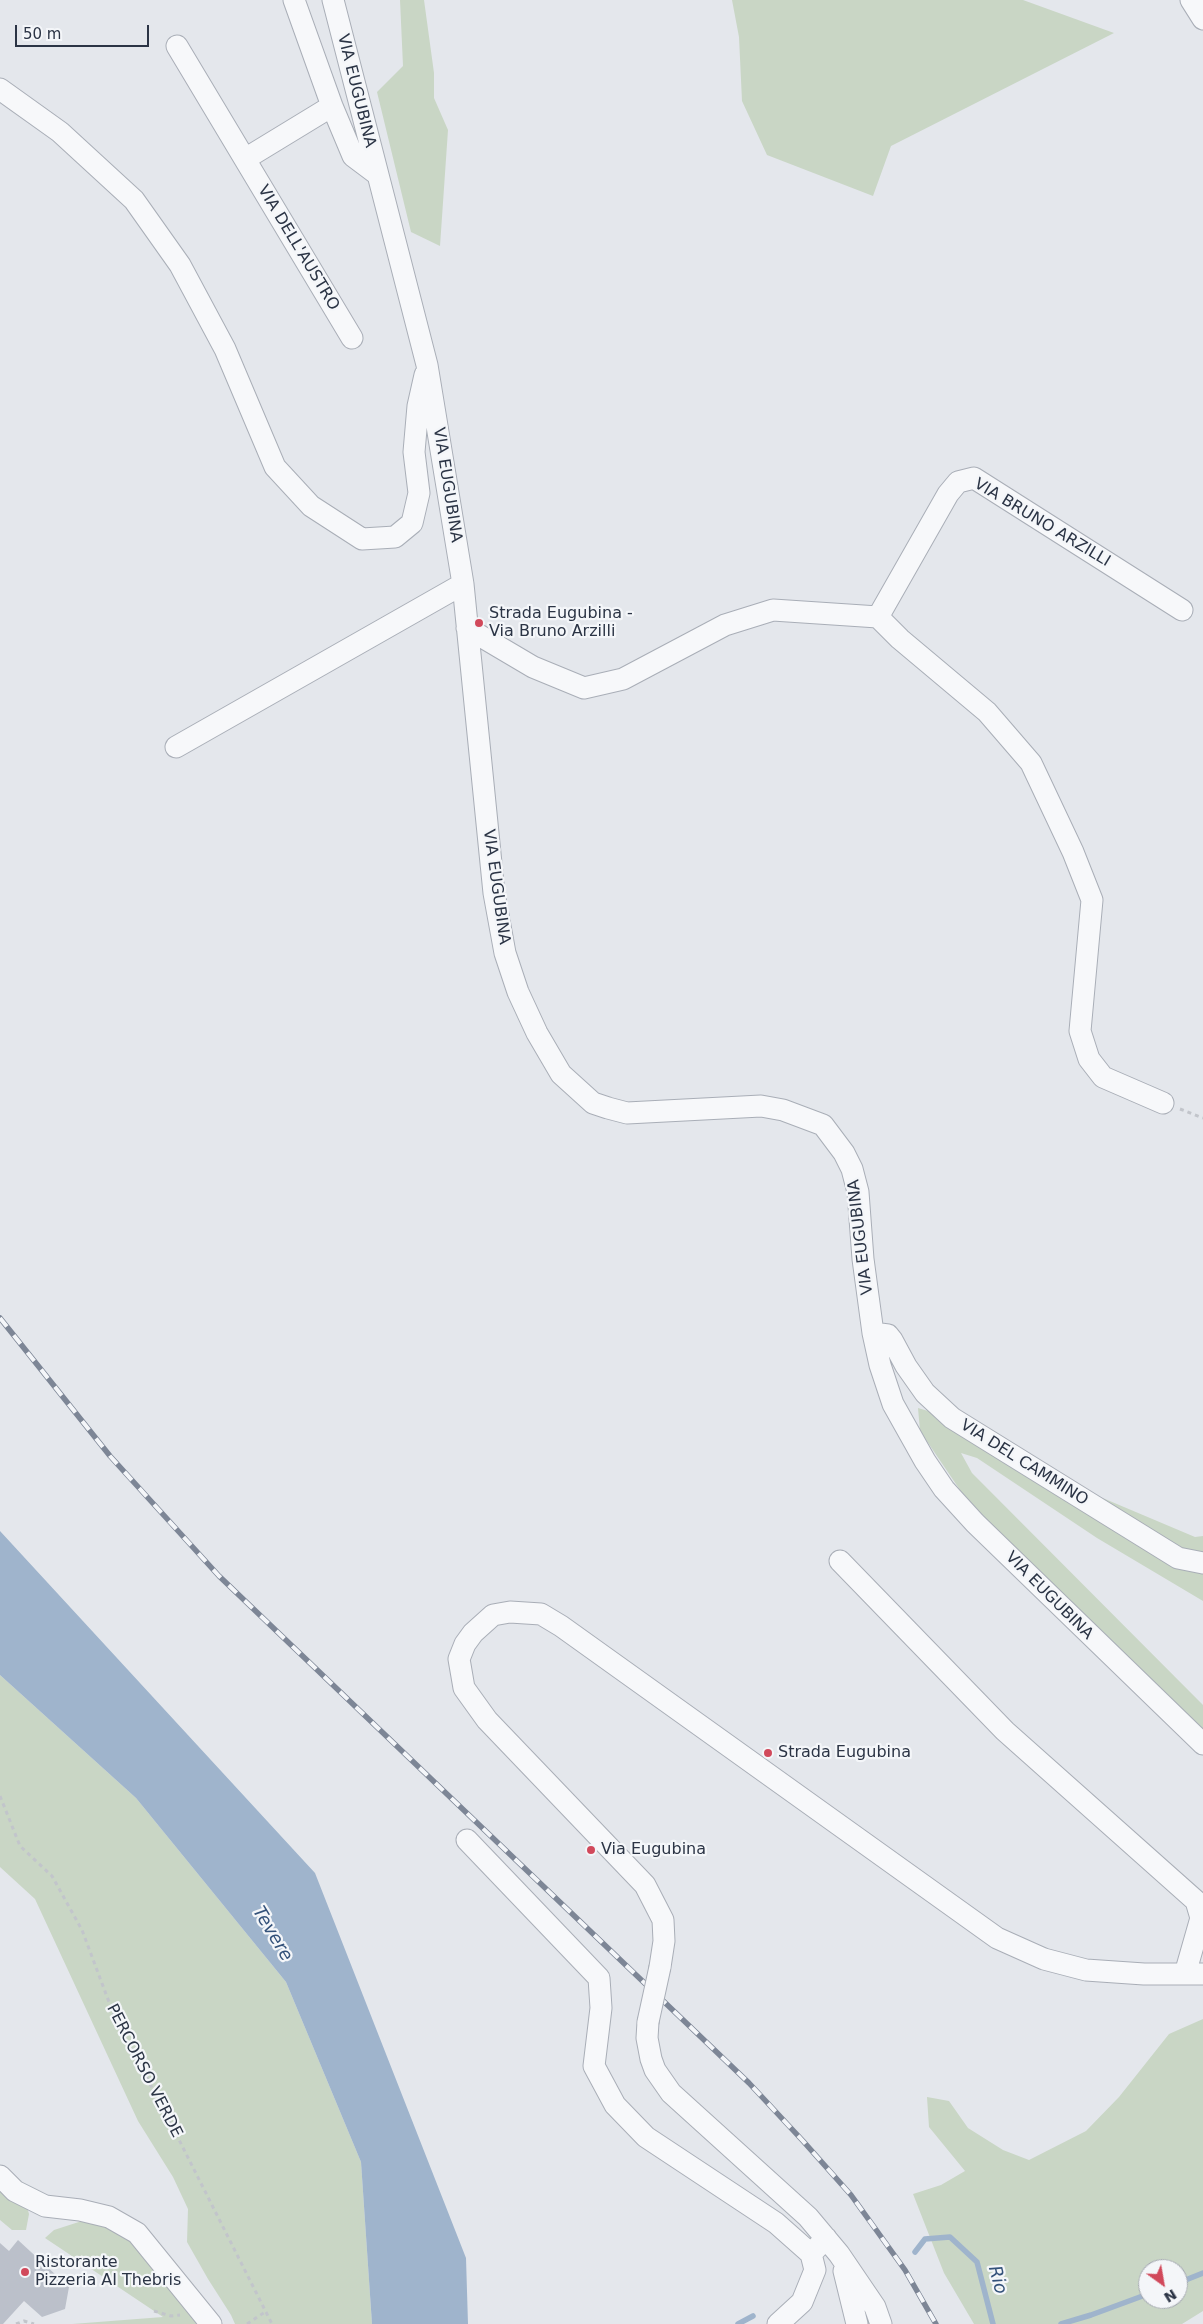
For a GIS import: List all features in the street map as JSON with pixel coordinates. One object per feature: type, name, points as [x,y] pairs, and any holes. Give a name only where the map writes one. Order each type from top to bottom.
[{"type":"street","points":[[294,0],[332,106],[353,156],[377,174]]},
{"type":"street","name":"VIA EUGUBINA","points":[[333,0],[427,365],[463,584],[494,893],[505,953],[518,992],[545,1047],[561,1074],[593,1103],[608,1108],[627,1113],[762,1106],[783,1110],[823,1125],[844,1153],[852,1170],[858,1192],[863,1259],[873,1333],[880,1365],[893,1404],[925,1462],[944,1489],[974,1523],[1203,1744]]},
{"type":"street","points":[[1191,0],[1203,19]]},
{"type":"street","name":"VIA DELL'AUSTRO","points":[[177,46],[352,338]]},
{"type":"street","points":[[0,89],[60,132],[134,200],[180,265],[225,349],[275,467],[311,506],[362,539],[395,537],[412,523],[419,494],[414,452],[418,406],[427,365]]},
{"type":"street","points":[[245,159],[332,106]]},
{"type":"street","name":"VIA BRUNO ARZILLI","points":[[878,617],[948,494],[958,482],[974,478],[1182,610]]},
{"type":"street","points":[[176,747],[463,584]]},
{"type":"street","points":[[467,628],[533,667],[584,688],[623,679],[725,625],[773,610],[878,617],[900,639],[987,712],[1031,763],[1073,852],[1092,900],[1080,1032],[1089,1059],[1103,1077],[1163,1103]]},
{"type":"street","name":"VIA DEL CAMMINO","points":[[873,1333],[888,1335],[925,1393],[952,1418],[1178,1558],[1203,1562]]},
{"type":"street","points":[[840,1561],[1005,1731],[1196,1901],[1201,1918],[1194,1974],[1144,1974],[1086,1970],[1044,1959],[997,1938],[561,1626],[541,1614],[510,1612],[493,1616],[473,1632],[465,1644],[459,1659],[464,1688],[487,1720],[646,1885],[663,1920],[664,1941],[648,2022],[650,2059],[655,2070],[671,2093],[808,2217],[833,2246],[875,2307],[881,2324]]},
{"type":"street","points":[[467,1840],[599,1978],[602,2008],[594,2066],[615,2105],[646,2137],[776,2224],[811,2254],[816,2270],[802,2302],[778,2324]]},
{"type":"street","points":[[0,2176],[15,2191],[45,2206],[80,2210],[109,2217],[138,2233],[211,2324]]},
{"type":"street","points":[[811,2254],[833,2246]]},
{"type":"street","points":[[833,2246],[853,2318]]},
{"type":"path","points":[[1163,1103],[1203,1118]]},
{"type":"path","name":"PERCORSO VERDE","points":[[0,1796],[20,1846],[52,1876],[82,1930],[115,2018],[167,2116],[272,2324]]},
{"type":"path","points":[[247,2324],[265,2311]]},
{"type":"path","points":[[16,2324],[24,2321],[34,2324]]},
{"type":"green space","points":[[400,0],[424,0],[434,73],[434,98],[448,130],[440,246],[411,232],[377,92],[403,66]]},
{"type":"green space","points":[[732,0],[1023,0],[1114,33],[891,146],[873,196],[767,155],[742,101],[739,37]]},
{"type":"green space","points":[[918,1408],[985,1428],[1060,1480],[1195,1537],[1203,1536],[1203,1601],[1097,1538],[977,1458],[961,1453],[972,1473],[1203,1705],[1203,1730],[979,1518],[920,1431]]},
{"type":"green space","points":[[0,1675],[136,1798],[286,1982],[361,2162],[372,2324],[235,2324],[208,2279],[187,2242],[188,2209],[173,2177],[138,2121],[35,1899],[0,1867]]},
{"type":"green space","points":[[1203,2019],[1203,2311],[1182,2324],[974,2324],[944,2273],[913,2194],[941,2185],[965,2171],[929,2127],[927,2097],[949,2101],[968,2128],[1003,2150],[1029,2160],[1086,2131],[1119,2097],[1169,2034]]},
{"type":"green space","points":[[0,2188],[27,2207],[29,2214],[26,2230],[12,2230],[0,2220]]},
{"type":"green space","points":[[85,2220],[111,2227],[129,2239],[200,2324],[72,2324],[163,2317],[45,2238],[54,2230]]},
{"type":"water","name":"Tevere","points":[[0,1531],[315,1873],[466,2258],[468,2324],[372,2324],[361,2162],[286,1982],[136,1798],[0,1675]]},
{"type":"building","points":[[18,2240],[69,2287],[65,2309],[42,2317],[24,2301],[3,2324],[0,2324],[0,2243],[9,2251]]},
{"type":"waterway","name":"Rio","points":[[915,2252],[925,2239],[950,2237],[977,2262],[993,2324]]},
{"type":"waterway","name":"Rio","points":[[1188,2279],[1203,2273]]},
{"type":"waterway","name":"Rio","points":[[1061,2324],[1138,2298]]},
{"type":"waterway","name":"Rio","points":[[738,2324],[753,2316]]},
{"type":"railway","points":[[0,1318],[110,1456],[219,1576],[749,2083],[803,2141],[851,2195],[905,2270],[936,2324]]},
{"type":"place","name":"Strada Eugubina - Via Bruno Arzilli","points":[[479,623]]},
{"type":"place","name":"Strada Eugubina","points":[[768,1753]]},
{"type":"place","name":"Via Eugubina","points":[[591,1850]]},
{"type":"place","name":"Ristorante Pizzeria AI Thebris","points":[[25,2272]]}]
